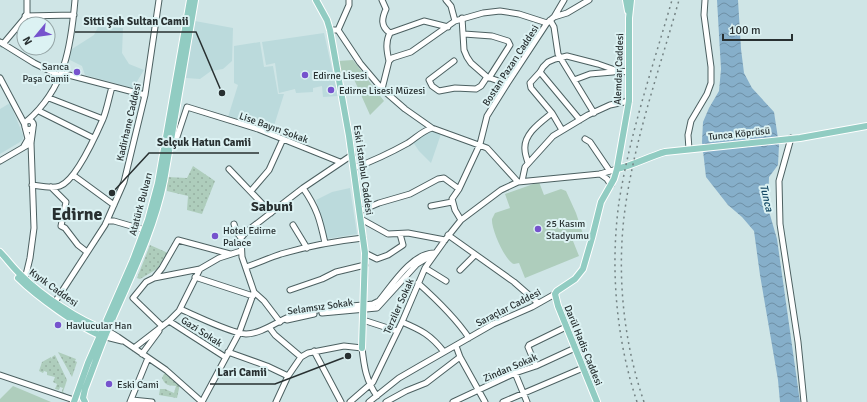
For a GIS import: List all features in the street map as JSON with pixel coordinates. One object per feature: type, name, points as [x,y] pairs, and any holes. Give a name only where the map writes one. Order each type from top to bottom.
[{"type":"main road","name":"Atatürk Bulvarı","points":[[85,402],[83,398],[85,388],[145,230],[158,183],[190,0]]},
{"type":"main road","name":"Atatürk Bulvarı","points":[[74,401],[148,238],[157,211],[164,181],[195,0]]},
{"type":"main road","name":"Eski İstanbul Caddesi","points":[[316,0],[327,20],[330,30],[352,155],[364,238],[365,265],[362,348]]},
{"type":"main road","points":[[626,0],[629,18]]},
{"type":"main road","points":[[629,18],[631,0]]},
{"type":"main road","name":"Alemdar Caddesi","points":[[617,169],[629,101],[629,18]]},
{"type":"main road","name":"Tunca Köprüsü","points":[[617,169],[665,152],[691,148],[816,136],[867,126]]},
{"type":"main road","name":"Saraçlar Caddesi","points":[[555,294],[575,279],[583,269],[587,259],[601,202],[614,179],[617,169]]},
{"type":"main road","name":"Kıyık Caddesi","points":[[0,252],[24,280]]},
{"type":"main road","name":"Kıyık Caddesi","points":[[0,257],[24,280],[54,304],[105,332]]},
{"type":"main road","name":"Darül Hadis Caddesi","points":[[555,294],[566,327],[597,402]]},
{"type":"main road","points":[[74,401],[80,399],[85,402]]},
{"type":"street","points":[[27,0],[26,16],[74,14]]},
{"type":"street","points":[[25,124],[39,111],[49,98],[60,75],[70,47],[75,0]]},
{"type":"street","name":"Kadirhane Caddesi","points":[[54,304],[107,221],[124,182],[144,95],[159,0]]},
{"type":"street","points":[[338,30],[349,5],[349,0]]},
{"type":"street","points":[[382,0],[386,9],[382,18],[383,25],[385,30],[390,33]]},
{"type":"street","points":[[446,0],[451,6],[455,22]]},
{"type":"street","name":"Bostan Pazarı Caddesi","points":[[452,202],[452,199],[459,189],[480,144],[488,116],[507,84],[564,0]]},
{"type":"street","points":[[389,61],[392,58],[411,52],[462,18],[500,11],[550,20],[567,13],[579,2],[589,0]]},
{"type":"street","points":[[691,148],[688,135],[691,121],[711,83],[711,68],[704,15],[705,0]]},
{"type":"street","points":[[462,18],[464,50],[466,57],[488,78],[507,84]]},
{"type":"street","points":[[550,20],[554,27],[560,58],[594,113]]},
{"type":"street","points":[[382,89],[389,61],[387,50],[388,37],[390,33],[424,21],[448,27]]},
{"type":"street","points":[[16,27],[2,43],[34,64],[60,75],[144,95]]},
{"type":"street","points":[[330,30],[338,30]]},
{"type":"street","points":[[338,30],[360,63],[382,89],[405,109],[432,128],[480,144],[487,148],[520,181]]},
{"type":"street","points":[[454,61],[429,80],[436,90],[439,91],[456,88],[476,89],[481,86],[510,45],[508,41],[492,36],[464,34]]},
{"type":"street","points":[[562,130],[552,113],[531,88],[530,83],[543,67],[548,62],[567,56],[598,64],[618,72]]},
{"type":"street","points":[[540,72],[580,120]]},
{"type":"street","points":[[574,80],[582,76],[601,72],[629,72]]},
{"type":"street","points":[[0,78],[25,124],[28,139],[23,147]]},
{"type":"street","points":[[32,185],[51,187],[60,186],[73,175],[81,163],[103,119],[112,87]]},
{"type":"street","points":[[49,98],[103,119]]},
{"type":"street","points":[[520,181],[524,167],[553,136],[610,105],[629,101]]},
{"type":"street","name":"Lise Bayırı Sokak","points":[[174,146],[187,107],[258,129],[340,162]]},
{"type":"street","points":[[24,280],[30,258],[34,228],[31,143],[33,126],[39,111]]},
{"type":"street","points":[[39,111],[94,138]]},
{"type":"street","points":[[528,162],[524,150],[530,133],[552,113]]},
{"type":"street","points":[[25,124],[32,121],[33,126]]},
{"type":"street","points":[[354,168],[390,153],[412,141],[426,130],[432,128]]},
{"type":"street","points":[[791,138],[779,182],[780,224],[798,342],[804,402]]},
{"type":"street","points":[[251,191],[269,170],[283,139]]},
{"type":"street","points":[[586,139],[590,142],[609,170]]},
{"type":"street","points":[[0,161],[31,143]]},
{"type":"street","points":[[241,238],[246,232],[303,188],[352,155]]},
{"type":"street","points":[[229,169],[271,213]]},
{"type":"street","points":[[520,181],[600,174],[609,170],[617,169]]},
{"type":"street","points":[[600,174],[607,179],[610,185]]},
{"type":"street","points":[[73,175],[114,205]]},
{"type":"street","points":[[360,211],[379,203],[410,194],[438,179],[444,178],[459,189]]},
{"type":"street","name":"Terziler Sokak","points":[[370,386],[402,322],[425,268],[446,237],[461,220],[501,190],[520,181]]},
{"type":"street","points":[[51,187],[66,202],[61,226],[65,228],[78,245],[87,252]]},
{"type":"street","points":[[303,188],[314,203],[325,243]]},
{"type":"street","points":[[431,206],[452,202],[461,220]]},
{"type":"street","points":[[361,219],[388,234],[408,233],[446,237],[514,282],[538,303]]},
{"type":"street","points":[[107,221],[114,221],[145,230]]},
{"type":"street","points":[[105,332],[118,337],[166,370],[202,402],[239,333],[254,294],[241,251],[241,238],[234,224]]},
{"type":"street","points":[[293,225],[307,248]]},
{"type":"street","points":[[365,253],[377,259],[388,255],[403,245],[400,234]]},
{"type":"street","points":[[246,267],[280,254],[325,243],[364,238]]},
{"type":"street","points":[[154,278],[162,268],[178,240],[230,254]]},
{"type":"street","points":[[134,348],[169,321],[180,309],[185,296],[200,269],[204,265],[219,258],[241,251]]},
{"type":"street","name":"Selamsız Sokak","points":[[239,333],[251,334],[280,322],[316,314],[364,307],[374,309],[379,306],[416,264],[434,254]]},
{"type":"street","points":[[460,270],[475,255]]},
{"type":"street","points":[[290,290],[322,279],[336,272],[365,265]]},
{"type":"street","points":[[425,268],[446,281]]},
{"type":"street","points":[[162,326],[133,298],[146,282],[154,278],[200,269]]},
{"type":"street","points":[[196,277],[254,294],[264,300],[280,322]]},
{"type":"street","points":[[418,283],[441,303],[461,326],[469,338]]},
{"type":"street","name":"Saraçlar Caddesi","points":[[369,402],[399,378],[493,324],[555,294]]},
{"type":"street","points":[[180,309],[239,333]]},
{"type":"street","points":[[363,320],[397,331]]},
{"type":"street","name":"Gazi Sokak","points":[[169,321],[227,354],[267,366],[288,376]]},
{"type":"street","points":[[402,322],[430,336],[444,352]]},
{"type":"street","points":[[142,354],[162,326]]},
{"type":"street","points":[[269,327],[274,335],[301,357]]},
{"type":"street","points":[[536,366],[528,347],[529,345],[566,327]]},
{"type":"street","points":[[105,332],[125,342]]},
{"type":"street","points":[[276,402],[288,376],[301,357],[314,351],[344,346],[362,348],[367,378],[370,386],[377,396]]},
{"type":"street","points":[[456,346],[460,357],[485,402]]},
{"type":"street","name":"Zindan Sokak","points":[[453,402],[515,373],[536,366],[575,348]]},
{"type":"street","points":[[314,351],[341,402]]},
{"type":"street","points":[[386,402],[406,391],[426,383],[460,357]]},
{"type":"street","points":[[148,358],[131,401],[152,402]]},
{"type":"street","points":[[503,402],[583,368]]},
{"type":"street","points":[[515,373],[528,402]]},
{"type":"street","points":[[0,375],[74,401]]},
{"type":"street","points":[[350,402],[370,386]]},
{"type":"shaded area","points":[[195,21],[233,28],[232,61],[223,69],[211,71],[200,79],[186,78]]},
{"type":"shaded area","points":[[98,27],[123,28],[122,53],[129,64],[144,70],[133,88],[85,75],[82,66],[68,59],[72,49],[94,35]]},
{"type":"shaded area","name":"Edirne Lisesi","points":[[324,33],[338,96],[323,97],[322,86],[313,88],[313,92],[296,93],[295,89],[279,93],[275,63],[266,65],[262,42]]},
{"type":"shaded area","points":[[260,42],[264,67],[273,66],[278,94],[284,94],[272,132],[228,117],[238,85],[234,83],[234,46]]},
{"type":"shaded area","points":[[10,103],[23,135],[23,139],[0,154],[0,109]]},
{"type":"shaded area","points":[[429,130],[441,134],[431,163],[419,151],[413,142]]},
{"type":"shaded area","points":[[350,188],[357,234],[326,239],[316,200],[332,192]]},
{"type":"green space","points":[[353,60],[384,101],[370,115],[353,77],[341,81],[338,61]]},
{"type":"green space","points":[[193,166],[215,181],[202,214],[187,210],[188,196],[167,191],[167,177],[187,178]]},
{"type":"green space","name":"25 Kasım Stadyumu","points":[[539,182],[544,195],[561,189],[566,191],[576,213],[583,234],[580,238],[573,241],[579,256],[525,278],[519,263],[514,264],[510,262],[499,244],[492,224],[492,219],[495,213],[510,208],[505,194]]},
{"type":"green space","points":[[150,245],[168,253],[157,269],[140,279],[137,278]]},
{"type":"green space","points":[[58,352],[76,359],[75,361],[77,362],[72,377]]},
{"type":"green space","points":[[55,355],[67,380],[63,392],[66,395],[61,394],[63,388],[60,387],[59,390],[55,389],[57,384],[53,382],[55,377],[47,375],[47,372],[44,371],[43,373],[39,371],[42,362],[51,357],[52,359]]},
{"type":"green space","points":[[165,372],[180,384],[177,398],[159,395],[160,389],[165,389],[174,393],[176,386],[168,385],[164,382],[162,378]]},
{"type":"green space","points":[[13,386],[51,402],[0,402],[0,399]]},
{"type":"water","name":"Tunca","points":[[717,0],[738,0],[744,73],[752,88],[774,112],[779,145],[778,165],[769,177],[768,208],[777,239],[800,402],[780,402],[778,380],[754,231],[742,217],[728,205],[706,177],[702,142],[703,122],[719,91],[721,69]]},
{"type":"railway","points":[[637,402],[624,353],[620,328],[615,278],[616,227],[619,202],[629,151],[642,100],[672,0]]},
{"type":"railway","points":[[644,402],[631,357],[624,311],[621,264],[624,217],[628,189],[640,135],[679,0]]},
{"type":"place","name":"Sarıca Paşa Camii","points":[[77,72]]},
{"type":"place","name":"Edirne Lisesi","points":[[305,75]]},
{"type":"place","name":"Edirne Lisesi Müzesi","points":[[331,90]]},
{"type":"place","name":"Sitti Şah Sultan Camii","points":[[222,93]]},
{"type":"place","name":"Selçuk Hatun Camii","points":[[112,193]]},
{"type":"place","name":"25 Kasım Stadyumu","points":[[538,229]]},
{"type":"place","name":"Hotel Edirne Palace","points":[[215,236]]},
{"type":"place","name":"Havlucular Han","points":[[58,325]]},
{"type":"place","name":"Lari Camii","points":[[348,356]]},
{"type":"place","name":"Eski Cami","points":[[109,384]]},
{"type":"district","name":"Sabuni","points":[[272,206]]},
{"type":"district","name":"Edirne","points":[[77,214]]}]
